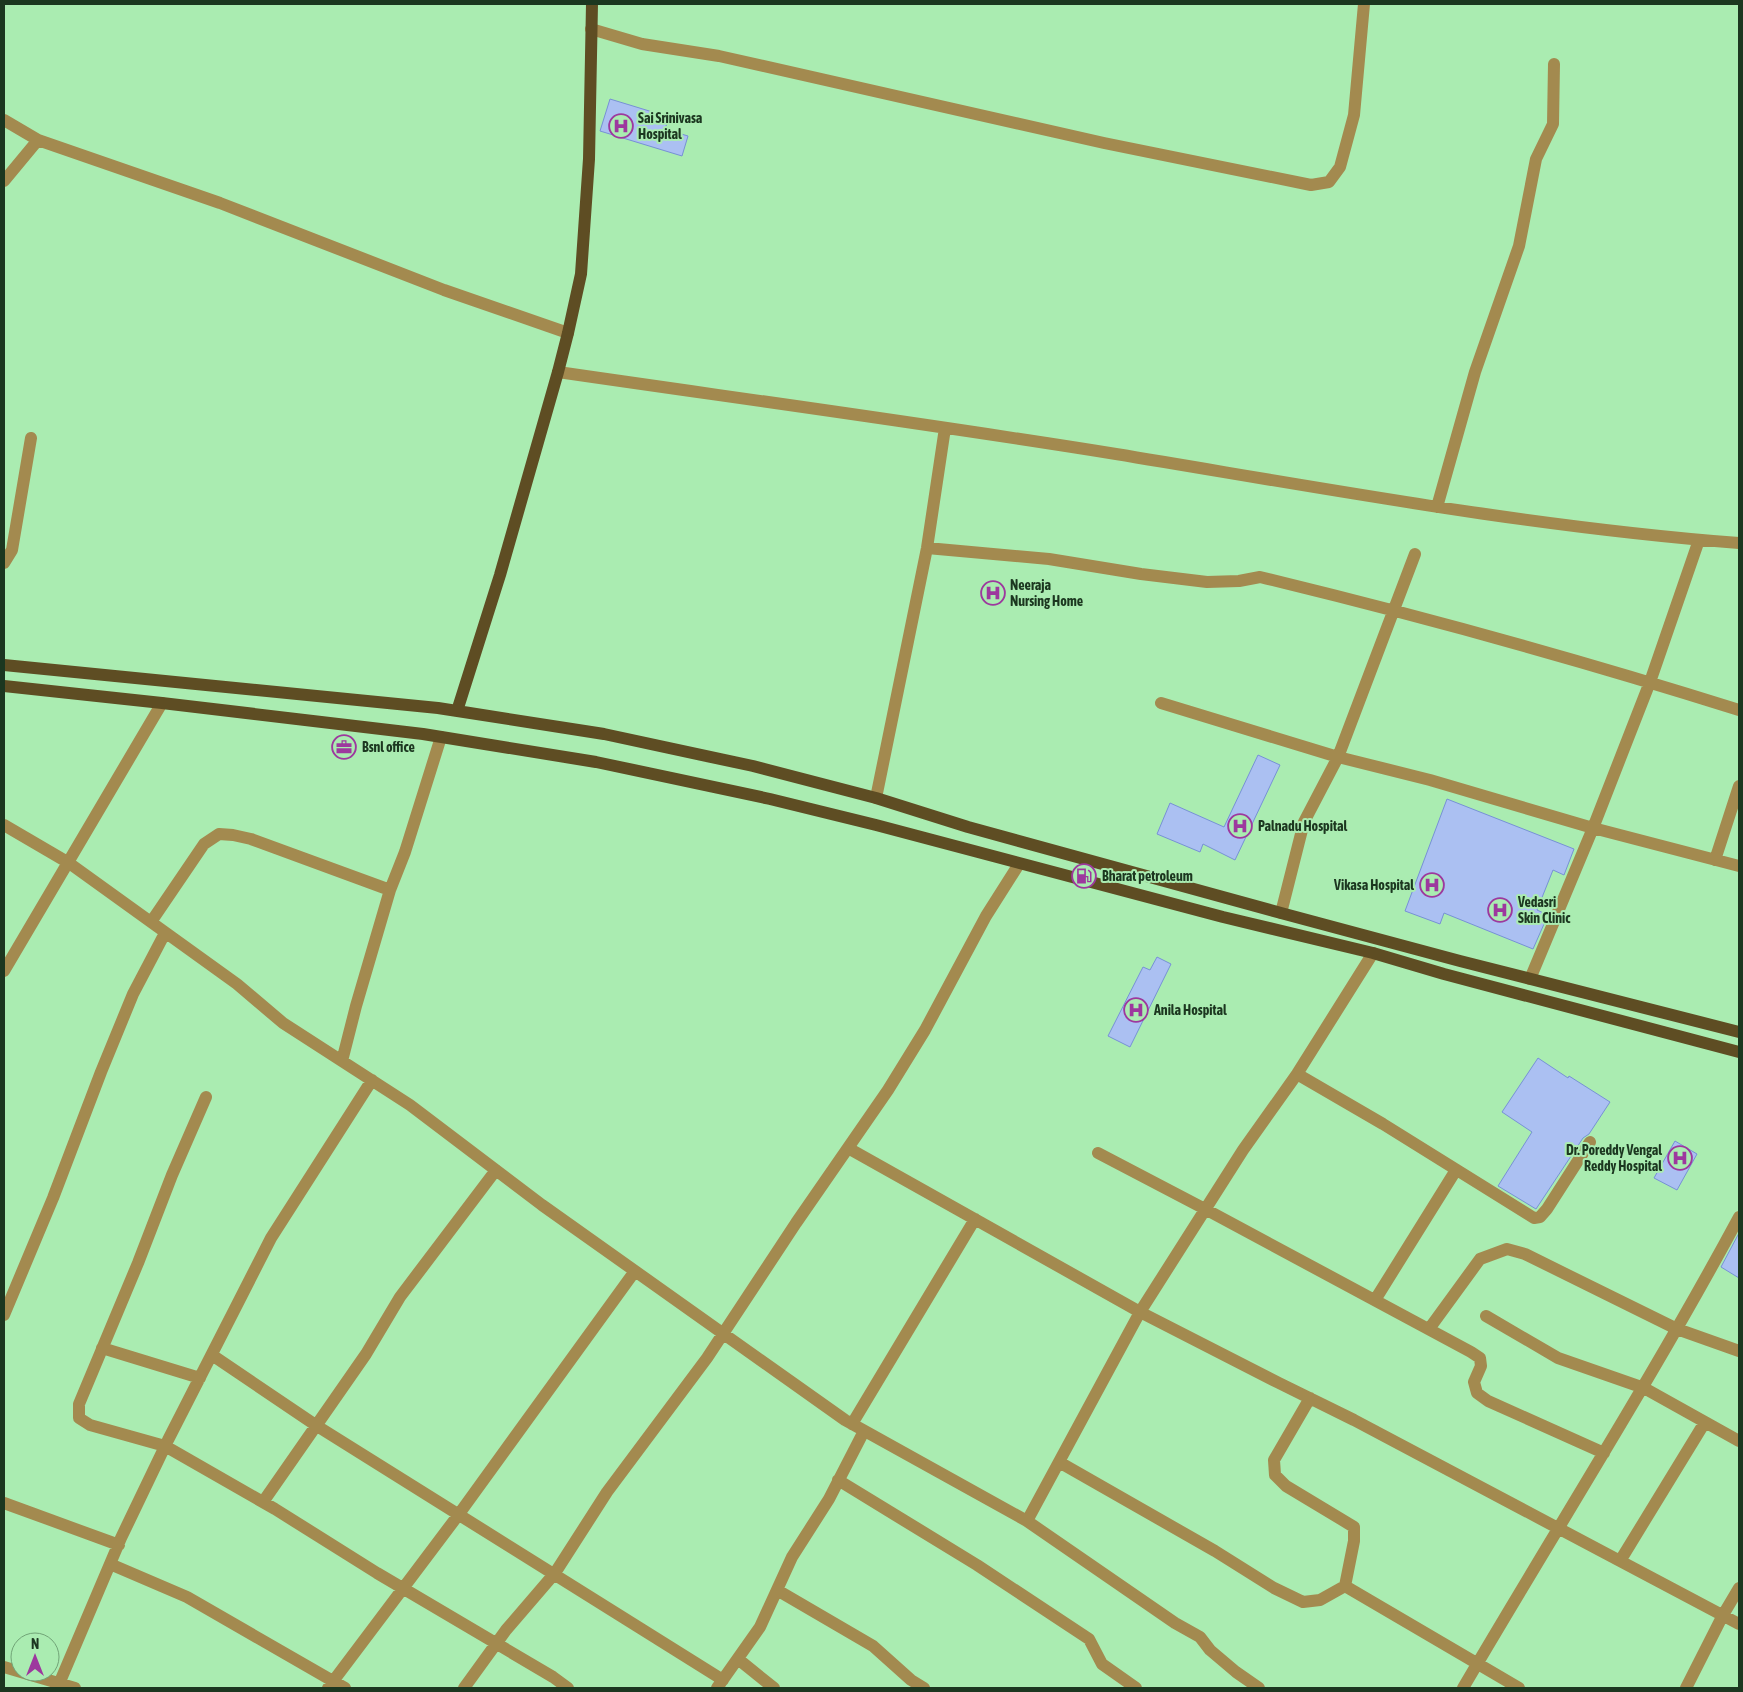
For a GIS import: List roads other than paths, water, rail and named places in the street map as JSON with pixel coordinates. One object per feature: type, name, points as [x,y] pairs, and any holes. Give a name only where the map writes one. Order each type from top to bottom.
[{"type":"main road","points":[[457,711],[500,575],[558,372],[581,274],[589,168],[592,4]]},
{"type":"main road","points":[[4,665],[457,711],[604,734],[753,766],[876,798],[968,826],[1281,913],[1739,1032]]},
{"type":"main road","points":[[4,686],[423,734],[596,762],[770,799],[1223,917],[1373,953],[1444,974],[1739,1052]]},
{"type":"street","points":[[591,28],[642,44],[719,56],[1104,143],[1311,185],[1329,182],[1340,167],[1354,115],[1364,4]]},
{"type":"street","points":[[1437,507],[1475,372],[1519,246],[1536,159],[1553,124],[1554,64]]},
{"type":"street","points":[[4,120],[38,140],[220,202],[444,290],[568,333]]},
{"type":"street","points":[[4,181],[38,140]]},
{"type":"street","points":[[558,372],[945,428],[1437,507],[1662,537],[1739,543]]},
{"type":"street","points":[[876,798],[927,548],[945,428]]},
{"type":"street","points":[[4,563],[12,550],[31,438]]},
{"type":"street","points":[[1530,979],[1593,828],[1650,682],[1699,540]]},
{"type":"street","points":[[927,548],[1049,558],[1141,574],[1207,582],[1260,578],[1395,610],[1650,682],[1739,710]]},
{"type":"street","points":[[1281,913],[1304,822],[1338,757],[1415,554]]},
{"type":"street","points":[[4,971],[69,864],[162,703]]},
{"type":"street","points":[[1162,703],[1338,757],[1430,780],[1593,828],[1739,866]]},
{"type":"street","points":[[342,1061],[390,890],[405,852],[441,737]]},
{"type":"street","points":[[1715,860],[1739,786]]},
{"type":"street","points":[[4,825],[69,864],[237,984],[283,1023],[410,1105],[635,1271],[852,1424],[1027,1521],[1175,1623],[1200,1637],[1210,1650],[1259,1688]]},
{"type":"street","points":[[151,922],[204,844],[219,834],[252,839],[390,890]]},
{"type":"street","points":[[464,1688],[506,1630],[555,1573],[607,1492],[723,1334],[888,1090],[952,980],[986,916],[1019,864]]},
{"type":"street","points":[[4,1315],[53,1198],[133,994],[165,933]]},
{"type":"street","points":[[1027,1521],[1140,1312],[1243,1150],[1297,1074],[1373,953]]},
{"type":"street","points":[[1297,1074],[1383,1124],[1534,1218],[1540,1217],[1590,1142]]},
{"type":"street","points":[[59,1684],[110,1564],[165,1446],[271,1238],[372,1080]]},
{"type":"street","points":[[206,1097],[79,1404],[79,1418],[90,1425],[165,1446],[263,1502],[403,1589],[553,1677],[568,1688]]},
{"type":"street","points":[[848,1148],[1140,1312],[1354,1420],[1739,1624]]},
{"type":"street","points":[[1098,1153],[1206,1209],[1480,1358],[1481,1366],[1474,1382],[1477,1392],[1488,1401],[1604,1453]]},
{"type":"street","points":[[263,1502],[366,1354],[400,1297],[496,1170]]},
{"type":"street","points":[[1374,1300],[1456,1170]]},
{"type":"street","points":[[1463,1688],[1644,1388],[1739,1217]]},
{"type":"street","points":[[852,1424],[975,1219]]},
{"type":"street","points":[[1429,1329],[1480,1259],[1506,1249],[1525,1254],[1677,1329],[1739,1351]]},
{"type":"street","points":[[330,1685],[459,1514],[635,1271]]},
{"type":"street","points":[[1486,1316],[1558,1358],[1644,1388],[1739,1442]]},
{"type":"street","points":[[102,1348],[200,1378]]},
{"type":"street","points":[[212,1355],[317,1426],[555,1573],[720,1684],[760,1627],[792,1557],[829,1499],[864,1431]]},
{"type":"street","points":[[1059,1462],[1215,1551],[1274,1588],[1303,1602],[1320,1600],[1345,1586],[1354,1541],[1354,1526],[1286,1486],[1275,1475],[1274,1460],[1310,1398]]},
{"type":"street","points":[[1620,1561],[1705,1422]]},
{"type":"street","points":[[838,1480],[977,1565],[1089,1639],[1102,1664],[1136,1688]]},
{"type":"street","points":[[4,1503],[119,1544]]},
{"type":"street","points":[[110,1564],[187,1597],[330,1685],[345,1688]]},
{"type":"street","points":[[1345,1586],[1519,1688]]},
{"type":"street","points":[[1686,1688],[1739,1588]]},
{"type":"street","points":[[777,1590],[873,1646],[911,1680],[924,1688]]},
{"type":"street","points":[[738,1659],[774,1688]]},
{"type":"street","points":[[4,1667],[75,1688]]},
{"type":"place","name":"Sai Srinivasa Hospital","points":[[621,126]]},
{"type":"place","name":"Neeraja Nursing Home","points":[[993,593]]},
{"type":"place","name":"Bsnl office","points":[[344,747]]},
{"type":"place","name":"Palnadu Hospital","points":[[1240,826]]},
{"type":"place","name":"Bharat petroleum","points":[[1084,876]]},
{"type":"place","name":"Vikasa Hospital","points":[[1432,885]]},
{"type":"place","name":"Vedasri Skin Clinic","points":[[1500,910]]},
{"type":"place","name":"Anila Hospital","points":[[1136,1010]]},
{"type":"place","name":"Dr. Poreddy Vengal Reddy Hospital","points":[[1680,1158]]}]
